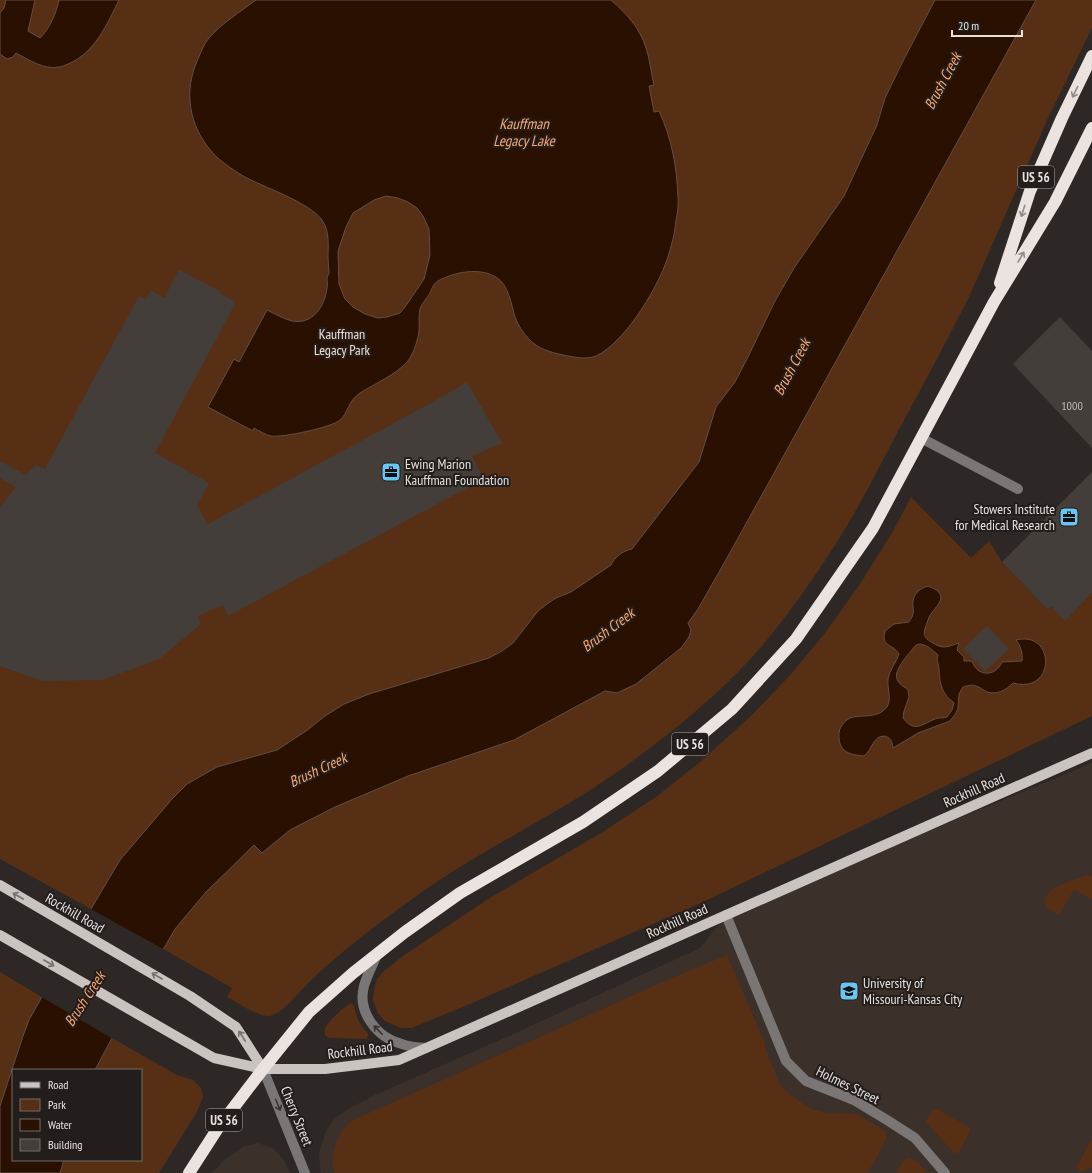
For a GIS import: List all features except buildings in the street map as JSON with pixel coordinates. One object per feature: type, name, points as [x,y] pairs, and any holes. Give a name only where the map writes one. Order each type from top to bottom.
[{"type":"highway","name":"US 56","points":[[994,302],[1030,191],[1062,118],[1092,56]]},
{"type":"highway","name":"US 56","points":[[189,1173],[218,1128],[263,1068],[309,1012],[353,973],[405,932],[460,893],[583,822],[658,771],[732,709],[796,639],[873,528],[994,302],[1055,202],[1092,128]]},
{"type":"main road","name":"Rockhill Road","points":[[0,935],[214,1058],[263,1068],[325,1069],[399,1060],[1092,753]]},
{"type":"main road","name":"Rockhill Road","points":[[0,885],[190,996],[236,1027],[263,1068]]},
{"type":"street","points":[[921,438],[1018,489]]},
{"type":"street","name":"Holmes Street","points":[[726,915],[786,1061],[806,1081],[854,1100],[915,1138],[945,1173]]},
{"type":"street","points":[[377,954],[363,987],[362,1007],[368,1020],[385,1038],[401,1044],[426,1048]]},
{"type":"street","name":"Cherry Street","points":[[263,1068],[304,1173]]},
{"type":"shaded area","name":"University of Missouri-Kansas City","points":[[1092,763],[1092,1173],[321,1173],[319,1153],[325,1134],[332,1121],[348,1109],[375,1095],[511,1035],[700,948],[726,915]]},
{"type":"shaded area","points":[[258,1143],[273,1148],[284,1160],[290,1173],[212,1173],[223,1161],[243,1147]]},
{"type":"green space","name":"Kauffman Legacy Park","points":[[0,0],[935,0],[885,98],[877,125],[844,196],[794,268],[775,301],[735,382],[716,407],[699,462],[632,549],[513,643],[489,658],[369,694],[277,750],[233,762],[120,860],[91,909],[0,859]]},
{"type":"green space","points":[[1036,0],[1092,0],[1092,28],[1048,118],[970,295],[868,488],[845,529],[818,571],[798,600],[754,655],[724,686],[641,755],[569,803],[430,886],[348,948],[321,971],[287,1005],[275,1014],[266,1016],[251,1011],[227,997],[232,988],[163,949],[175,929],[206,892],[254,845],[262,852],[290,830],[335,807],[408,776],[514,740],[605,691],[617,693],[636,684],[681,648],[689,637],[691,630],[687,623],[698,609],[727,558]]},
{"type":"green space","points":[[911,497],[971,558],[989,541],[1002,562],[1047,609],[1052,607],[1065,620],[1092,593],[1092,716],[703,902],[472,1003],[412,1028],[400,1028],[385,1021],[378,1013],[373,1001],[377,979],[385,970],[403,956],[488,899],[601,833],[656,797],[700,762],[751,716],[791,674],[825,633],[860,584],[893,531]]},
{"type":"green space","points":[[1090,875],[1092,876],[1092,899],[1074,890],[1059,915],[1047,908],[1045,901],[1046,896],[1051,891],[1064,883]]},
{"type":"green space","points":[[727,955],[765,1043],[765,1047],[779,1082],[787,1092],[812,1109],[827,1113],[856,1114],[886,1131],[886,1140],[868,1173],[335,1173],[332,1164],[336,1142],[343,1129],[353,1120],[683,973]]},
{"type":"green space","points":[[0,972],[42,997],[23,1037],[0,1106]]},
{"type":"green space","points":[[351,1003],[354,1006],[358,1020],[368,1034],[367,1039],[329,1038],[325,1035],[326,1026],[336,1014]]},
{"type":"green space","points":[[112,1038],[177,1075],[193,1080],[201,1088],[203,1097],[197,1112],[159,1173],[60,1173],[64,1161],[142,1161],[142,1069],[96,1069]]},
{"type":"green space","points":[[934,1109],[939,1110],[969,1127],[970,1132],[958,1154],[953,1152],[926,1122]]},
{"type":"green space","points":[[1092,1139],[1092,1168],[1080,1172],[1076,1168]]},
{"type":"green space","points":[[908,1158],[917,1161],[927,1173],[896,1173],[903,1161]]},
{"type":"water","points":[[6,0],[35,0],[28,31],[40,38],[47,30],[52,20],[59,0],[119,0],[105,28],[86,53],[68,64],[53,68],[37,64],[16,53],[13,57],[7,59],[0,54],[0,13],[4,8]]},
{"type":"water","name":"Kauffman Legacy Lake","points":[[256,0],[611,0],[617,5],[636,27],[647,52],[654,85],[649,86],[654,112],[659,111],[664,122],[673,154],[678,202],[673,239],[666,263],[651,294],[641,310],[619,338],[607,349],[592,357],[575,357],[544,350],[527,337],[521,329],[515,317],[507,290],[500,280],[482,272],[474,271],[459,273],[444,278],[433,286],[420,309],[417,341],[407,362],[388,377],[356,396],[350,403],[343,417],[335,423],[307,431],[271,436],[254,428],[253,431],[208,407],[234,359],[239,362],[267,310],[292,321],[306,320],[312,317],[317,313],[324,301],[327,287],[327,277],[329,273],[328,244],[325,224],[316,213],[297,201],[243,176],[223,162],[204,142],[194,120],[190,96],[191,83],[193,71],[203,48],[209,38],[220,27]],"holes":[[[386,196],[398,198],[417,208],[423,216],[429,229],[430,255],[424,279],[405,307],[400,313],[378,318],[365,314],[353,307],[345,299],[339,284],[338,251],[346,227],[353,213],[374,200]]]},
{"type":"water","name":"Brush Creek","points":[[935,0],[1036,0],[727,558],[698,609],[688,623],[691,630],[689,637],[681,648],[636,684],[617,693],[605,691],[514,740],[408,776],[335,807],[290,830],[262,853],[254,845],[206,892],[175,929],[96,1069],[12,1069],[29,1020],[120,860],[172,799],[187,784],[217,767],[277,750],[344,704],[369,694],[489,658],[513,643],[538,611],[547,604],[556,598],[571,592],[611,565],[619,555],[632,549],[699,462],[716,407],[735,382],[775,301],[794,268],[844,196],[877,125],[885,98]]},
{"type":"water","points":[[928,586],[940,593],[941,596],[938,604],[930,616],[925,630],[925,637],[929,641],[943,647],[948,647],[959,643],[957,650],[964,657],[964,661],[972,661],[978,670],[987,673],[995,670],[1002,662],[1022,661],[1021,650],[1016,640],[1029,639],[1038,644],[1044,652],[1046,662],[1043,672],[1037,680],[1027,684],[1013,683],[1005,690],[995,693],[987,692],[973,685],[963,687],[959,694],[958,708],[950,721],[918,733],[893,748],[890,739],[884,736],[877,738],[864,756],[849,753],[844,750],[840,742],[839,733],[843,724],[853,717],[880,713],[884,711],[888,704],[888,679],[899,654],[886,643],[884,636],[885,631],[894,624],[909,622],[913,615],[913,603],[915,596],[918,591]],"holes":[[[918,644],[924,645],[938,655],[937,661],[942,689],[954,703],[952,710],[947,717],[938,718],[916,727],[912,726],[903,718],[909,697],[908,690],[900,684],[896,677],[905,658]]]},
{"type":"water","points":[[12,1069],[12,1161],[64,1161],[60,1173],[0,1173],[0,1106]]},
{"type":"pier","points":[[89,908],[165,950],[113,1039],[40,996]]},
{"type":"place","name":"Ewing Marion Kauffman Foundation","points":[[391,472]]},
{"type":"place","name":"Stowers Institute for Medical Research","points":[[1069,517]]},
{"type":"place","name":"University of Missouri-Kansas City","points":[[849,991]]}]
